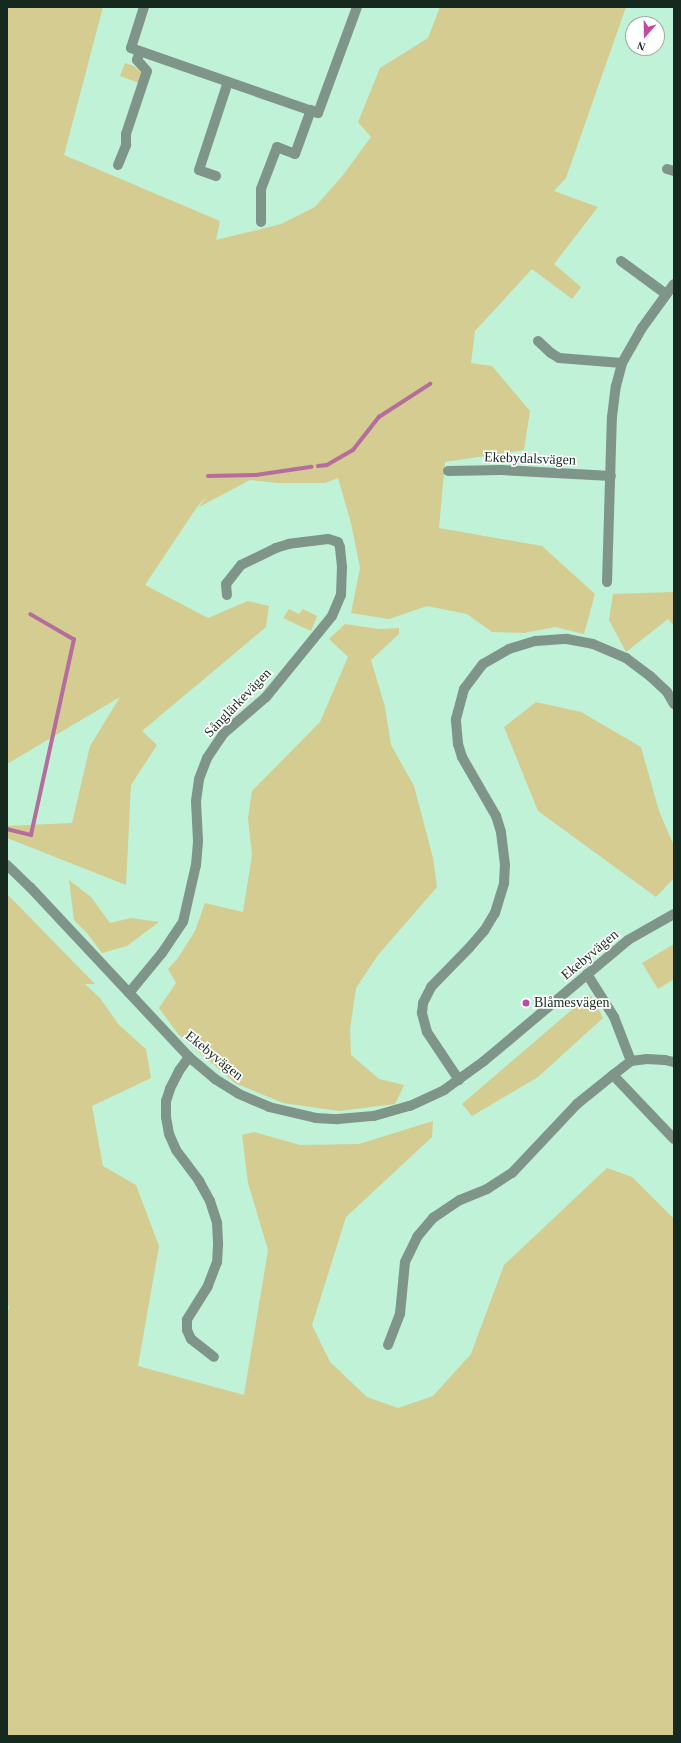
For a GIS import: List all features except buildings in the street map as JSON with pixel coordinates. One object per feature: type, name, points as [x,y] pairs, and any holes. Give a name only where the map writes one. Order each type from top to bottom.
[{"type":"street","points":[[144,7],[131,48],[318,113],[357,7]]},
{"type":"street","points":[[118,165],[126,145],[126,134],[147,71],[136,60],[140,51]]},
{"type":"street","points":[[216,176],[199,170],[228,82]]},
{"type":"street","points":[[261,222],[261,189],[276,147],[294,154],[311,110]]},
{"type":"street","points":[[621,260],[666,294]]},
{"type":"street","points":[[607,582],[612,417],[616,386],[622,364],[642,328],[674,284]]},
{"type":"street","points":[[538,341],[559,358],[622,364]]},
{"type":"street","name":"Ekebydalsvägen","points":[[448,471],[501,470],[611,476]]},
{"type":"street","name":"Sånglärkevägen","points":[[129,993],[172,940],[185,916],[196,865],[198,841],[196,801],[200,779],[207,758],[223,734],[266,697],[332,616],[341,595],[342,567],[338,542],[328,538],[289,544],[276,548],[241,565],[226,584],[227,595]]},
{"type":"street","points":[[459,1080],[427,1032],[422,1013],[423,1003],[431,987],[484,931],[495,913],[504,883],[505,865],[501,832],[496,816],[467,767],[458,744],[456,719],[464,689],[483,664],[503,652],[536,641],[567,639],[593,644],[626,658],[650,676],[667,692],[674,704]]},
{"type":"street","name":"Ekebyvägen","points":[[7,866],[30,886],[189,1057],[215,1079],[239,1094],[269,1107],[316,1118],[338,1119],[374,1116],[410,1106],[444,1090],[459,1080],[628,940],[674,914]]},
{"type":"street","points":[[587,974],[614,1017],[631,1061]]},
{"type":"street","points":[[189,1057],[179,1071],[170,1089],[166,1101],[166,1117],[169,1134],[176,1150],[199,1181],[210,1202],[217,1223],[218,1245],[216,1262],[208,1286],[187,1320],[187,1330],[191,1339],[214,1357]]},
{"type":"street","points":[[388,1345],[400,1314],[405,1262],[416,1237],[433,1218],[460,1200],[487,1189],[512,1173],[578,1104],[631,1061],[653,1059],[674,1062]]},
{"type":"street","points":[[613,1075],[674,1139]]},
{"type":"shaded area","points":[[7,7],[103,7],[64,155],[220,221],[216,240],[281,224],[315,207],[343,175],[371,137],[358,122],[380,68],[428,38],[440,7],[626,7],[566,178],[554,191],[598,207],[554,264],[581,287],[572,299],[532,269],[475,331],[471,363],[492,366],[530,411],[524,450],[445,462],[439,528],[542,546],[595,594],[584,634],[555,627],[524,633],[492,632],[467,614],[427,606],[389,619],[351,613],[360,568],[351,523],[338,478],[325,483],[278,483],[250,480],[199,507],[208,495],[197,507],[145,585],[208,618],[248,601],[269,606],[266,627],[142,731],[157,745],[131,785],[126,885],[7,838],[7,826],[72,823],[90,746],[120,697],[7,764]]},
{"type":"shaded area","points":[[125,63],[134,66],[142,73],[139,83],[120,76]]},
{"type":"shaded area","points":[[674,552],[674,626],[668,619],[626,652],[609,620],[613,594],[673,592]]},
{"type":"shaded area","points":[[289,609],[299,614],[303,609],[317,616],[311,631],[283,618]]},
{"type":"shaded area","points":[[345,624],[379,629],[399,628],[399,634],[371,660],[385,707],[391,745],[414,786],[433,858],[437,887],[378,955],[356,988],[350,1029],[351,1055],[379,1079],[404,1085],[395,1104],[339,1111],[283,1103],[235,1083],[178,1034],[159,1008],[176,983],[168,969],[178,958],[195,931],[205,903],[243,912],[252,855],[248,818],[252,791],[320,722],[348,657],[329,639]]},
{"type":"shaded area","points":[[536,702],[581,712],[641,747],[659,811],[674,846],[674,878],[656,897],[538,811],[504,727]]},
{"type":"shaded area","points":[[69,880],[91,897],[110,923],[131,918],[159,922],[127,946],[102,953],[87,933],[74,920]]},
{"type":"shaded area","points":[[7,894],[95,984],[85,984],[100,998],[119,1025],[146,1049],[151,1078],[92,1106],[103,1166],[136,1185],[159,1246],[138,1366],[244,1395],[268,1250],[248,1183],[242,1135],[254,1132],[300,1145],[359,1144],[433,1121],[432,1137],[346,1217],[312,1325],[330,1362],[367,1397],[398,1408],[433,1396],[471,1354],[504,1265],[607,1168],[632,1177],[674,1219],[674,1736],[7,1736],[7,1314],[9,1307],[7,1303]]},
{"type":"shaded area","points":[[674,944],[674,979],[658,989],[642,963]]},
{"type":"shaded area","points":[[589,995],[593,998],[603,1018],[538,1077],[472,1116],[462,1104]]},
{"type":"waterway","points":[[318,466],[327,465],[353,450],[379,417],[430,384]]},
{"type":"waterway","points":[[208,476],[256,475],[311,467]]},
{"type":"waterway","points":[[7,829],[31,835],[74,640],[31,615]]},
{"type":"place","name":"Blåmesvägen","points":[[526,1003]]}]
